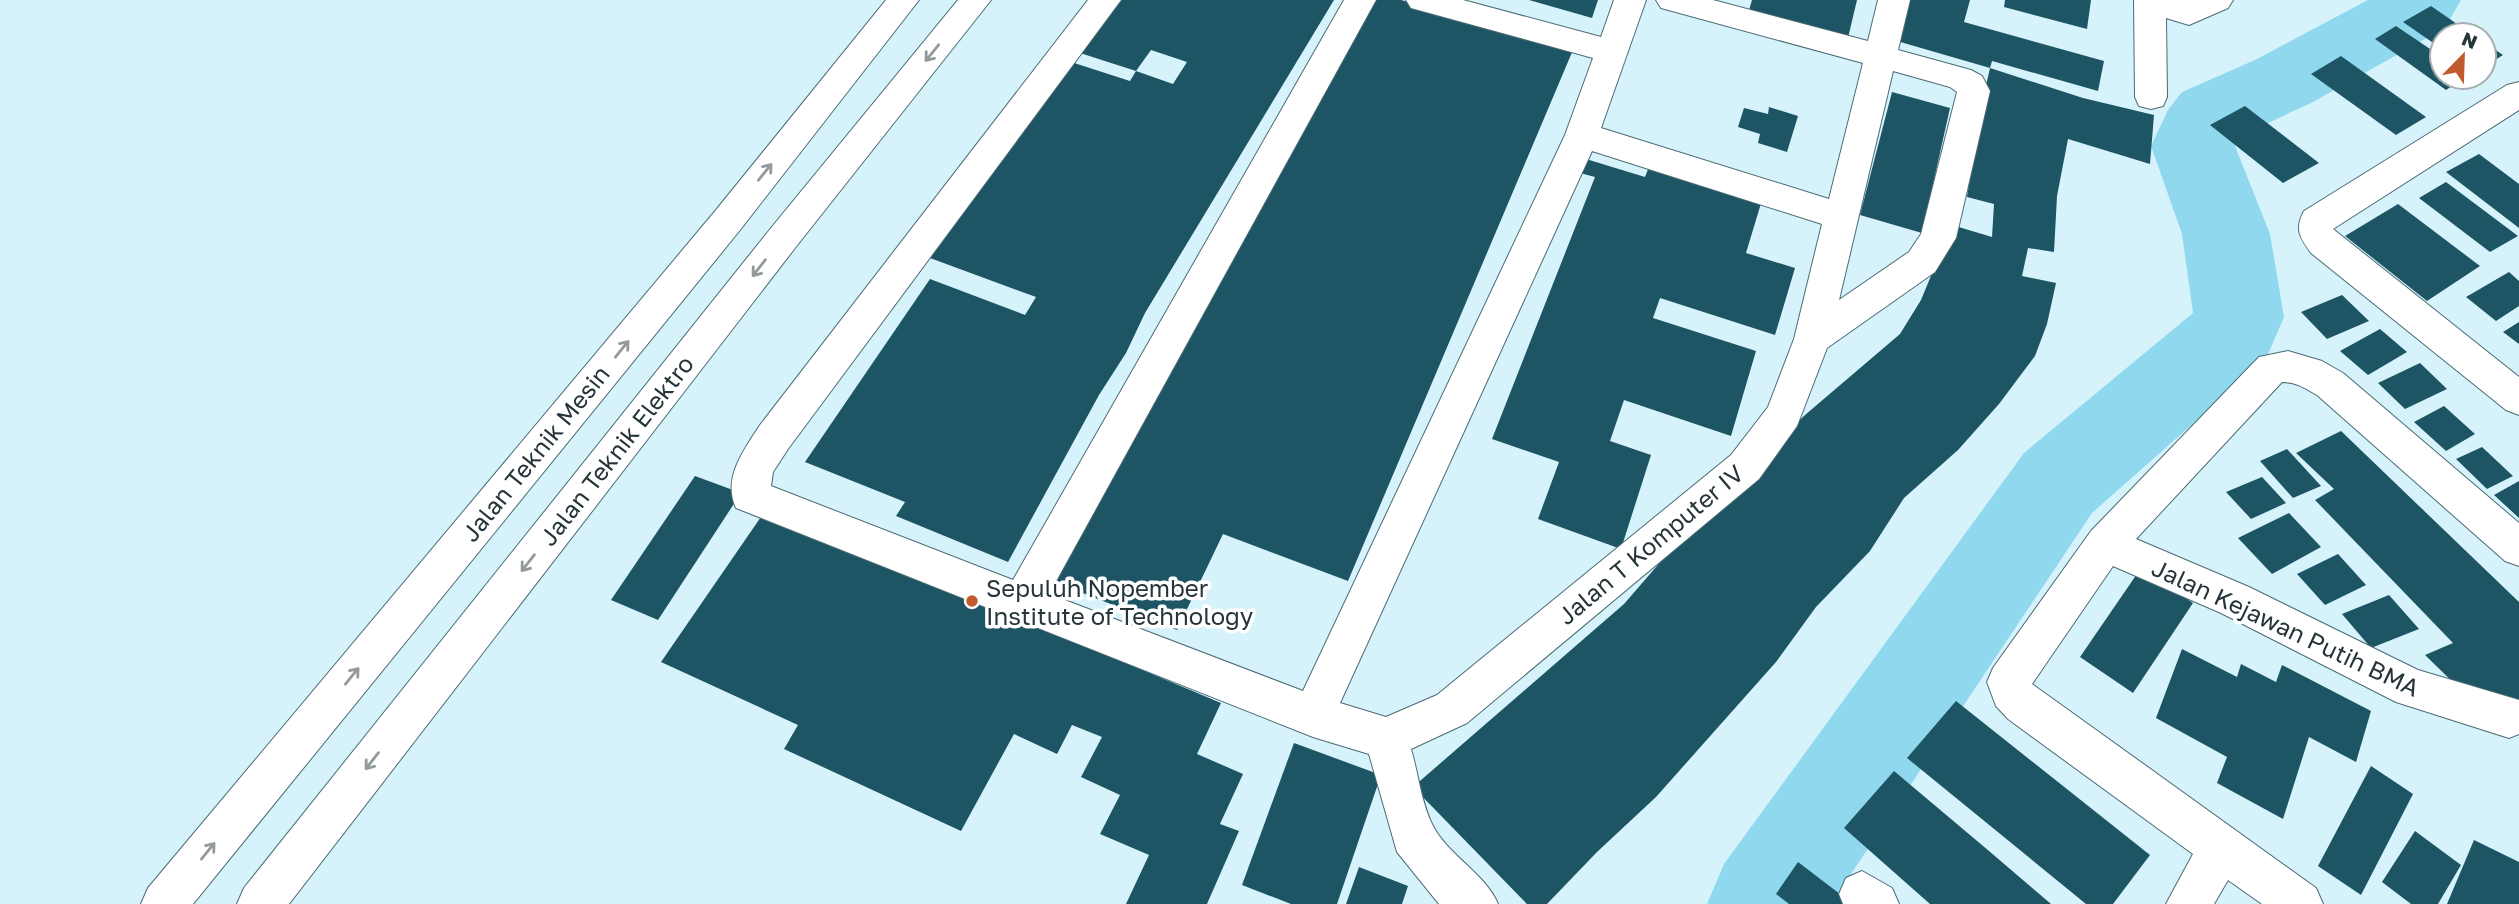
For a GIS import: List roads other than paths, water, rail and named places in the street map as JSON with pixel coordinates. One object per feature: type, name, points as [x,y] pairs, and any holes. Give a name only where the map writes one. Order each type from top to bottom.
[{"type":"street","name":"Jalan Teknik Mesin","points":[[164,904],[728,220],[903,0]]},
{"type":"street","name":"Jalan Teknik Elektro","points":[[260,904],[783,238],[975,0]]},
{"type":"street","points":[[1105,0],[774,437],[754,468],[750,496],[1313,716],[1387,738],[1412,836],[1456,889],[1475,904]]},
{"type":"street","points":[[1022,603],[1360,0]]},
{"type":"street","points":[[1422,0],[1610,51]]},
{"type":"street","points":[[1313,716],[1582,135],[1630,0]]},
{"type":"street","points":[[1672,0],[1960,78],[1970,84],[1974,91],[1938,238],[1931,251],[1922,262],[1812,339]]},
{"type":"street","name":"Jalan T Komputer IV","points":[[1387,738],[1452,709],[1745,467],[1784,415],[1812,339],[1894,0]]},
{"type":"street","points":[[2151,97],[2150,1],[2189,14],[2217,0]]},
{"type":"street","points":[[2519,94],[2316,221],[2315,232],[2323,243],[2519,399]]},
{"type":"street","points":[[1582,135],[1840,216]]},
{"type":"street","points":[[728,220],[783,238]]},
{"type":"street","points":[[2300,904],[2023,705],[2011,692],[2008,682],[2105,544],[2272,368],[2289,365],[2310,371],[2330,384],[2519,548]]},
{"type":"street","name":"Jalan Kejawan Putih BMA","points":[[2105,544],[2235,600],[2411,688],[2509,717]]},
{"type":"street","points":[[2189,904],[2222,847]]},
{"type":"waterway","points":[[1764,904],[2058,483],[2234,332],[2239,317],[2226,234],[2193,146],[2197,132],[2211,114],[2284,81],[2397,19],[2422,0]]},
{"type":"place","name":"Sepuluh Nopember Institute of Technology","points":[[972,601]]}]
